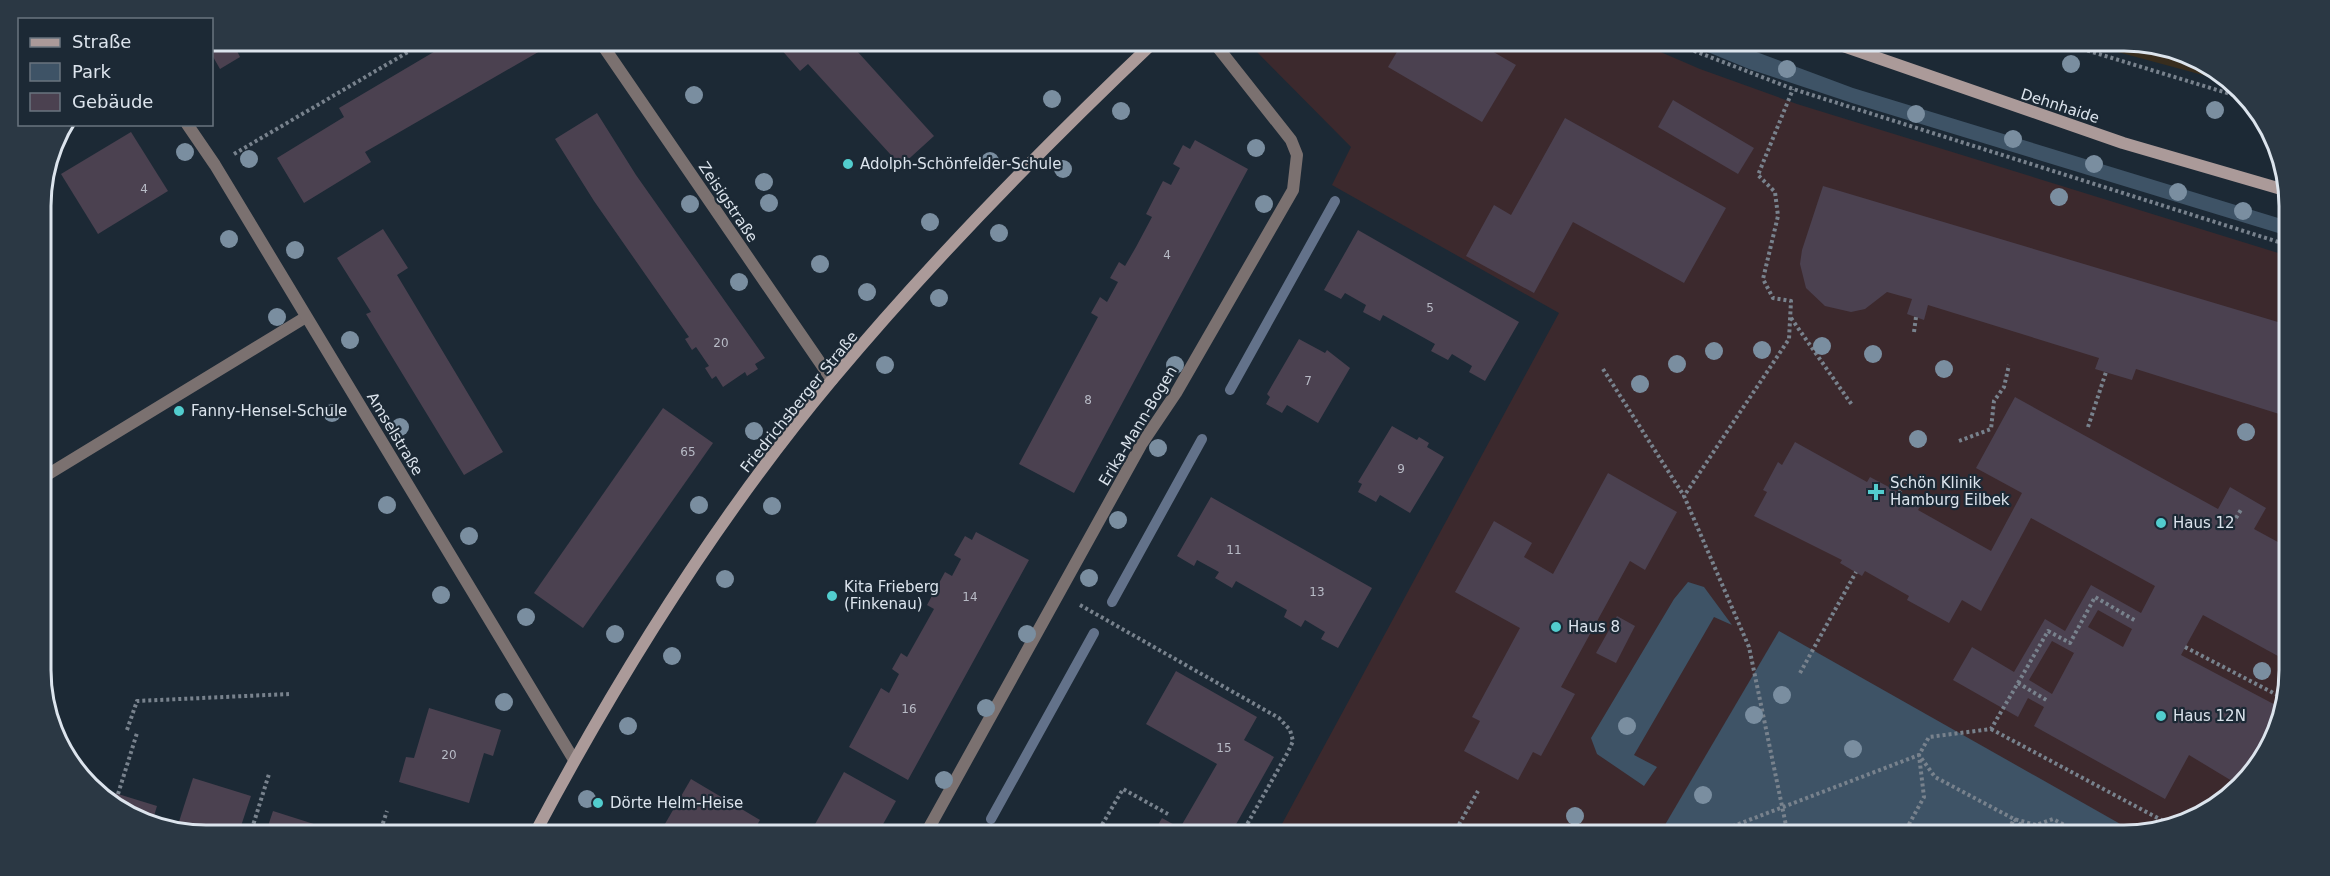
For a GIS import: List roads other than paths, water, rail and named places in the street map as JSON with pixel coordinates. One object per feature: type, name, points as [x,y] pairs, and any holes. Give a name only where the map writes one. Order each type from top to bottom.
[{"type":"street","name":"Zeisigstraße","points":[[607,51],[832,380]]},
{"type":"street","name":"Friedrichsberger Straße","points":[[540,825],[574,760],[636,655],[703,553],[766,465],[832,380],[935,262],[1043,147],[1144,51]]},
{"type":"street","name":"Erika-Mann-Bogen","points":[[930,825],[1142,445],[1176,393],[1293,190],[1297,155],[1291,140],[1221,51]]},
{"type":"street","name":"Dehnhaide","points":[[1858,51],[2123,143],[2278,188]]},
{"type":"street","name":"Amselstraße","points":[[188,126],[215,165],[574,760]]},
{"type":"street","points":[[51,473],[306,317]]},
{"type":"waterway","points":[[1230,390],[1335,201]]},
{"type":"waterway","points":[[1112,602],[1202,439]]},
{"type":"waterway","points":[[991,819],[1094,633]]},
{"type":"place","name":"Adolph-Schönfelder-Schule","points":[[848,164]]},
{"type":"place","name":"Fanny-Hensel-Schule","points":[[179,411]]},
{"type":"place","name":"Schön Klinik Hamburg Eilbek","points":[[1876,492]]},
{"type":"place","name":"Haus 12","points":[[2161,523]]},
{"type":"place","name":"Kita Frieberg (Finkenau)","points":[[832,596]]},
{"type":"place","name":"Haus 8","points":[[1556,627]]},
{"type":"place","name":"Haus 12N","points":[[2161,716]]},
{"type":"place","name":"Dörte Helm-Heise","points":[[598,803]]}]
